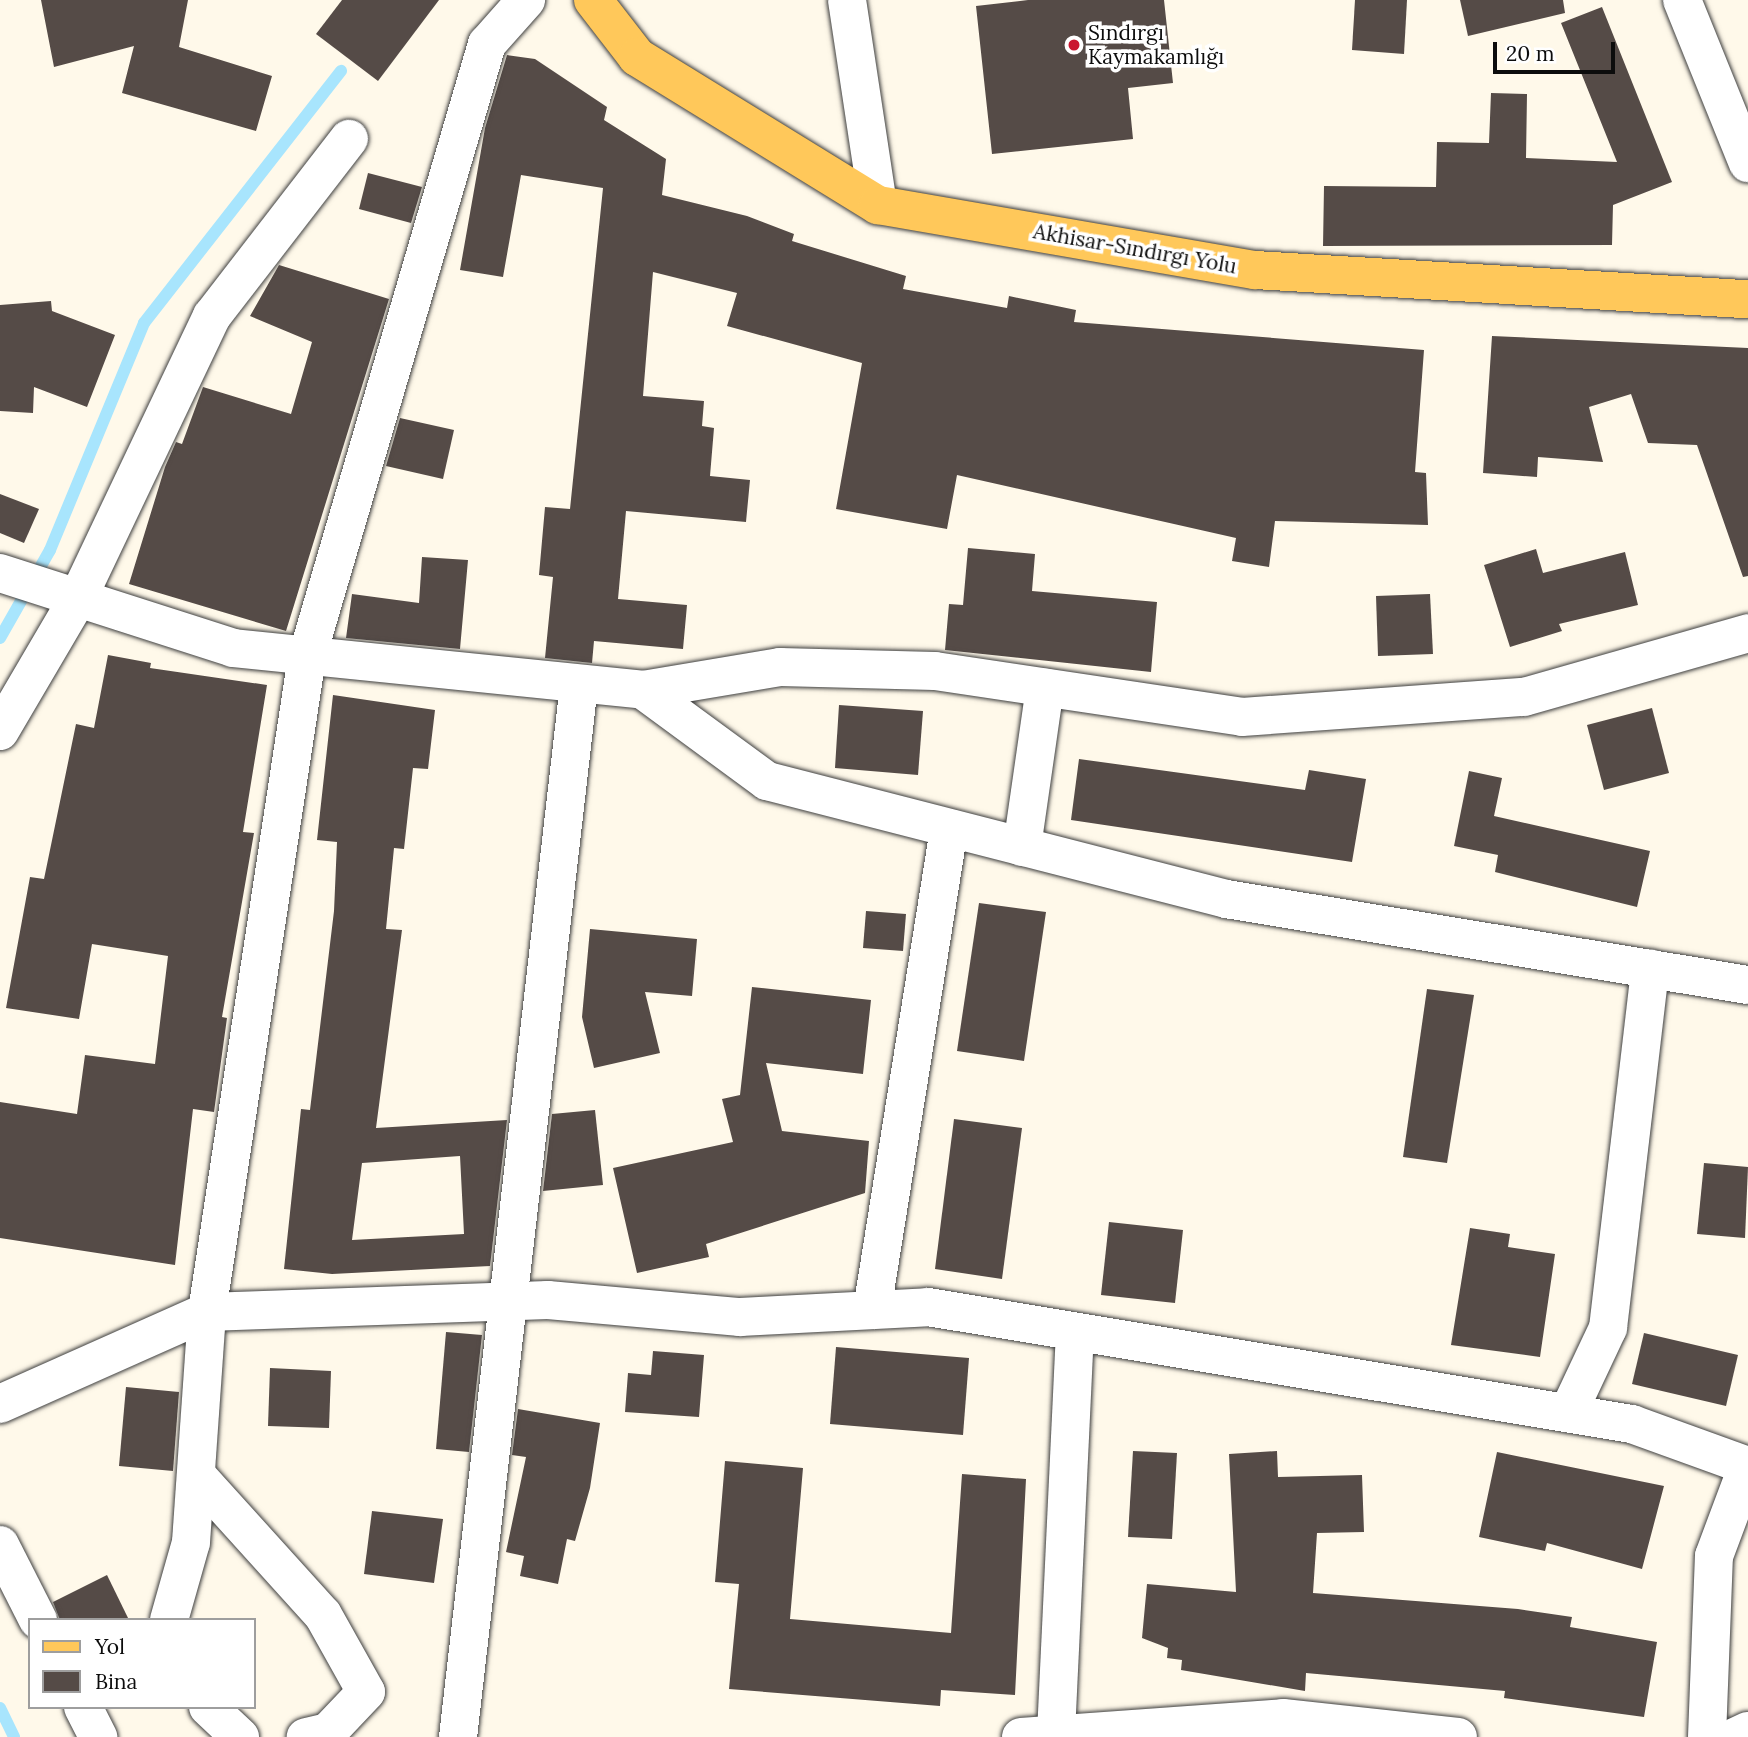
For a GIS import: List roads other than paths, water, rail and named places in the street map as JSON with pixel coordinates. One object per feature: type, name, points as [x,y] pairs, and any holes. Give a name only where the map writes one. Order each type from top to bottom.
[{"type":"main road","name":"Akhisar-Sındırgı Yolu","points":[[593,0],[637,57],[878,205],[1255,270],[1748,299]]},
{"type":"street","points":[[170,1618],[191,1542],[200,1479],[207,1312],[307,657],[487,44],[526,0]]},
{"type":"street","points":[[847,0],[878,205]]},
{"type":"street","points":[[1682,0],[1748,163]]},
{"type":"street","points":[[0,731],[73,596],[212,316],[349,139]]},
{"type":"street","points":[[0,573],[233,648],[307,657],[643,690],[780,667],[935,671],[1242,717],[1497,699],[1748,633]]},
{"type":"street","points":[[458,1737],[511,1301],[579,685]]},
{"type":"street","points":[[1022,847],[1045,688]]},
{"type":"street","points":[[643,690],[767,781],[1226,899],[1748,985]]},
{"type":"street","points":[[872,1310],[950,828]]},
{"type":"street","points":[[1569,1413],[1608,1328],[1650,968]]},
{"type":"street","points":[[0,1404],[207,1312],[511,1301],[740,1317],[928,1307],[1632,1424],[1748,1466],[1714,1556],[1707,1737]]},
{"type":"street","points":[[1075,1332],[1039,1736],[1283,1718],[1458,1737]]},
{"type":"street","points":[[200,1479],[323,1615],[366,1692],[328,1732],[306,1737]]},
{"type":"street","points":[[0,1545],[37,1618]]},
{"type":"street","points":[[84,1709],[98,1737]]},
{"type":"street","points":[[210,1709],[240,1737]]},
{"type":"street","points":[[1735,1737],[1748,1731]]},
{"type":"waterway","points":[[0,638],[50,550],[144,323],[341,71]]},
{"type":"waterway","points":[[0,1708],[14,1737]]},
{"type":"place","name":"Sındırgı Kaymakamlığı","points":[[1074,45]]}]
